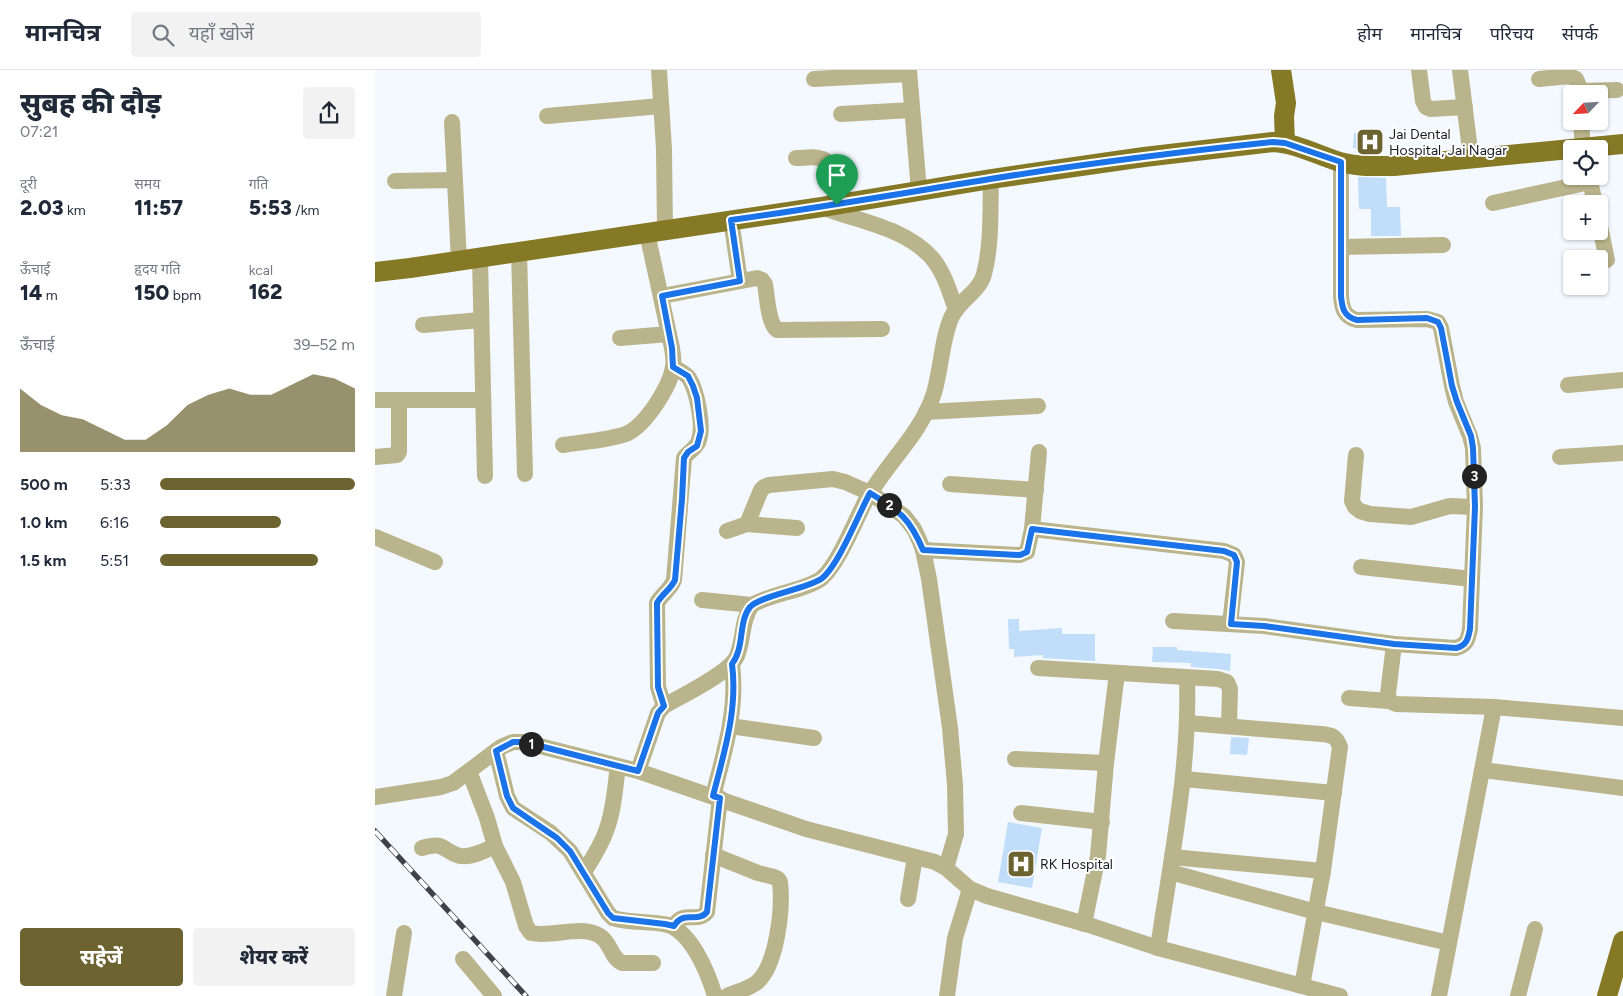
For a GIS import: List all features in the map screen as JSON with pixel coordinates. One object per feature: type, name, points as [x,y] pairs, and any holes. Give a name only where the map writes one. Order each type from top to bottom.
[{"type":"main road","points":[[1281,70],[1287,103],[1284,116],[1285,143]]},
{"type":"main road","points":[[375,272],[829,206],[991,179],[1273,142],[1285,143],[1341,162],[1363,166],[1394,166],[1563,150]]},
{"type":"main road","points":[[1608,146],[1623,144]]},
{"type":"main road","points":[[1607,996],[1622,948]]},
{"type":"street","points":[[563,445],[620,436],[636,428],[662,395],[670,379],[673,367],[662,296],[656,231],[661,106],[659,70]]},
{"type":"street","points":[[1419,70],[1423,101],[1426,107],[1431,109],[1465,106]]},
{"type":"street","points":[[1460,70],[1471,158]]},
{"type":"street","points":[[814,79],[909,72],[919,191]]},
{"type":"street","points":[[1539,79],[1570,76],[1576,78],[1578,85]]},
{"type":"street","points":[[1608,91],[1617,90]]},
{"type":"street","points":[[547,116],[661,106]]},
{"type":"street","points":[[841,114],[912,110]]},
{"type":"street","points":[[452,122],[459,261]]},
{"type":"street","points":[[796,158],[822,158],[831,165],[829,206],[908,238],[933,258],[957,310]]},
{"type":"street","points":[[1173,620],[1264,626],[1394,644],[1456,648],[1463,646],[1467,641],[1470,629],[1475,507],[1471,436],[1454,394],[1441,328],[1438,322],[1427,318],[1357,320],[1349,318],[1345,314],[1342,306],[1341,162]]},
{"type":"street","points":[[702,600],[751,605],[822,578],[846,542],[870,493],[914,433],[934,394],[952,316],[975,290],[983,277],[987,259],[991,179]]},
{"type":"street","points":[[395,181],[455,180]]},
{"type":"street","points":[[1493,202],[1565,185]]},
{"type":"street","points":[[731,220],[740,281]]},
{"type":"street","points":[[1341,247],[1443,245]]},
{"type":"street","points":[[519,252],[525,474]]},
{"type":"street","points":[[480,258],[485,476]]},
{"type":"street","points":[[662,296],[757,278],[765,284],[773,326],[777,330],[882,329]]},
{"type":"street","points":[[423,325],[481,320]]},
{"type":"street","points":[[620,338],[669,334]]},
{"type":"street","points":[[664,706],[658,687],[657,603],[675,580],[684,458],[688,452],[697,446],[701,431],[697,398],[693,386],[688,376],[673,367]]},
{"type":"street","points":[[1568,385],[1623,380]]},
{"type":"street","points":[[375,400],[483,400]]},
{"type":"street","points":[[375,457],[393,456],[399,452],[399,400]]},
{"type":"street","points":[[926,412],[1038,406]]},
{"type":"street","points":[[923,550],[1020,555],[1027,552],[1032,529],[1039,452]]},
{"type":"street","points":[[1560,457],[1623,453]]},
{"type":"street","points":[[1356,455],[1352,501],[1360,511],[1370,514],[1411,518],[1450,506],[1475,507]]},
{"type":"street","points":[[747,524],[764,487],[833,479],[870,493],[904,516],[914,528],[923,550],[939,653],[955,785],[956,834],[946,868]]},
{"type":"street","points":[[950,484],[1036,490]]},
{"type":"street","points":[[727,531],[747,524],[797,528]]},
{"type":"street","points":[[1032,529],[1224,551],[1234,555],[1237,562],[1231,624]]},
{"type":"street","points":[[375,537],[435,562]]},
{"type":"street","points":[[1361,567],[1472,580]]},
{"type":"street","points":[[638,771],[658,713],[664,706],[723,672],[737,658],[743,625],[751,605]]},
{"type":"street","points":[[1389,701],[1388,694],[1394,644]]},
{"type":"street","points":[[674,926],[680,918],[700,917],[707,912],[713,855],[716,797],[730,726],[734,678],[732,664]]},
{"type":"street","points":[[1038,668],[1218,679],[1227,682],[1230,689],[1229,726]]},
{"type":"street","points":[[1085,924],[1098,856],[1106,762],[1117,673]]},
{"type":"street","points":[[1158,948],[1184,779],[1188,723],[1187,678]]},
{"type":"street","points":[[1349,698],[1389,701],[1396,704],[1494,707],[1623,718]]},
{"type":"street","points":[[1439,996],[1494,707]]},
{"type":"street","points":[[1188,723],[1332,735],[1337,738],[1340,747],[1323,871],[1302,986]]},
{"type":"street","points":[[730,726],[814,738]]},
{"type":"street","points":[[375,797],[441,787],[453,783],[496,751],[513,742],[524,742],[638,771],[806,829],[935,862],[946,868],[970,889],[987,896],[1085,924],[1158,948],[1340,996]]},
{"type":"street","points":[[496,751],[507,796],[513,808],[557,838],[570,851],[608,913],[613,918],[665,924],[674,926],[681,931],[711,981],[715,996]]},
{"type":"street","points":[[1015,758],[1106,762]]},
{"type":"street","points":[[584,872],[607,831],[618,766]]},
{"type":"street","points":[[1483,770],[1623,788]]},
{"type":"street","points":[[469,771],[487,818],[495,846],[513,882],[531,933],[539,935],[579,931],[592,933],[602,937],[618,961],[622,963],[653,963]]},
{"type":"street","points":[[1184,779],[1333,793]]},
{"type":"street","points":[[1021,813],[1102,822]]},
{"type":"street","points":[[422,848],[438,845],[455,854],[467,856],[495,846]]},
{"type":"street","points":[[713,855],[758,873],[779,879],[780,882],[777,932],[767,970],[755,984],[727,996]]},
{"type":"street","points":[[908,899],[915,857]]},
{"type":"street","points":[[1171,864],[1315,912],[1449,943]]},
{"type":"street","points":[[1171,864],[1323,871]]},
{"type":"street","points":[[951,995],[955,938],[970,889]]},
{"type":"street","points":[[1518,996],[1535,929]]},
{"type":"street","points":[[394,996],[404,933]]},
{"type":"street","points":[[463,959],[493,996]]},
{"type":"building","points":[[1354,133],[1384,135],[1383,150],[1353,148]]},
{"type":"building","points":[[1358,177],[1386,178],[1387,207],[1400,207],[1401,236],[1371,236],[1371,209],[1359,209]]},
{"type":"building","points":[[1008,619],[1019,619],[1019,631],[1062,628],[1062,634],[1095,634],[1095,661],[1043,658],[1043,655],[1014,657],[1014,649],[1009,649]]},
{"type":"building","points":[[1153,647],[1177,647],[1177,650],[1231,654],[1230,671],[1191,667],[1191,663],[1152,662]]},
{"type":"building","points":[[1231,737],[1249,738],[1247,755],[1230,754]]},
{"type":"building","points":[[1008,822],[1042,828],[1032,888],[998,882]]},
{"type":"railway","points":[[375,831],[526,996]]},
{"type":"place","name":"Jai Dental Hospital, Jai Nagar","points":[[1370,142]]},
{"type":"place","name":"RK Hospital","points":[[1021,864]]},
{"type":"route","points":[[1273,142],[1285,143],[1341,162],[1341,296],[1345,314],[1349,318],[1357,320],[1427,318],[1438,322],[1441,328],[1452,386],[1471,436],[1475,507],[1470,629],[1467,641],[1463,646],[1456,648],[1394,644],[1264,626],[1231,624],[1237,562],[1234,555],[1224,551],[1032,529],[1027,552],[1020,555],[923,550],[914,528],[904,516],[870,493],[846,542],[822,578],[755,603],[748,610],[743,625],[737,658],[732,664],[734,678],[732,720],[713,796],[720,798],[707,912],[704,916],[700,917],[680,918],[674,926],[613,918],[608,913],[570,851],[557,838],[513,808],[507,796],[496,751],[513,742],[524,742],[638,771],[658,713],[664,706],[658,687],[657,603],[675,580],[684,458],[688,452],[697,446],[701,431],[697,398],[693,386],[688,376],[673,367],[672,348],[662,296],[740,281],[731,220],[837,205],[991,179],[1273,142]]}]
